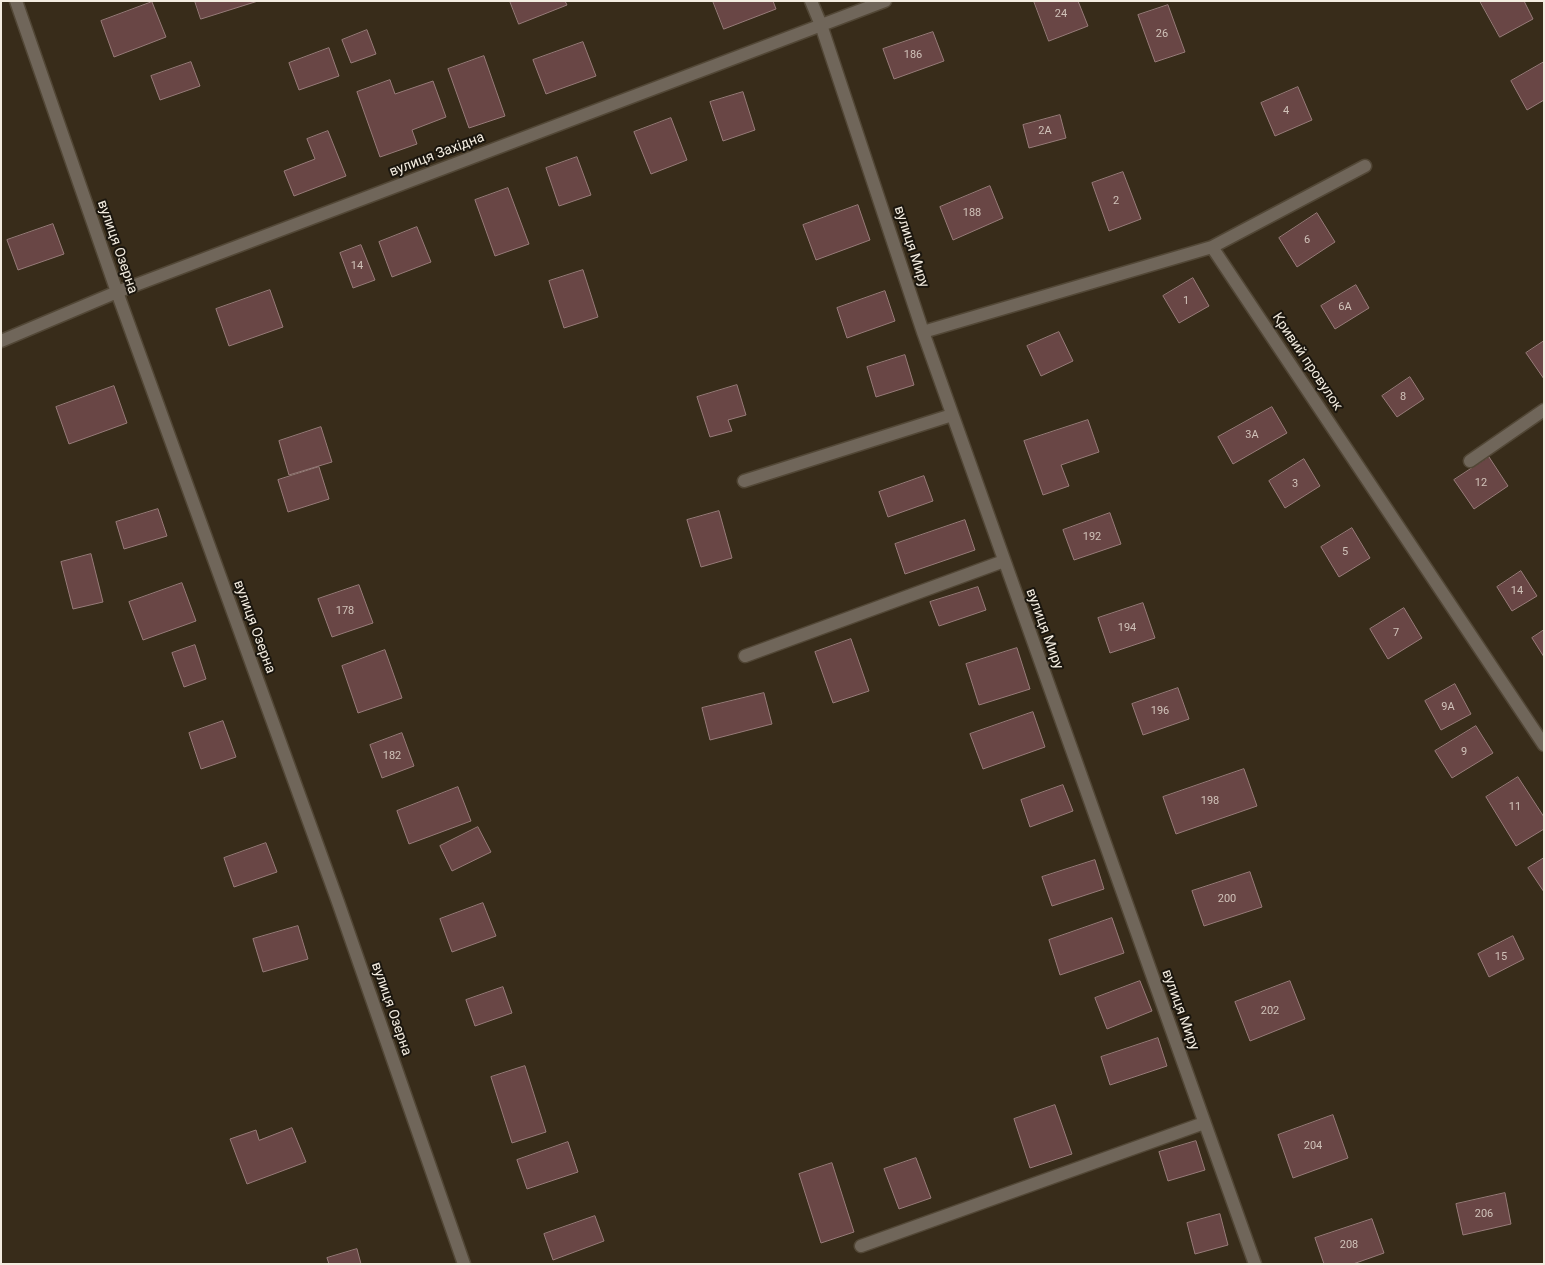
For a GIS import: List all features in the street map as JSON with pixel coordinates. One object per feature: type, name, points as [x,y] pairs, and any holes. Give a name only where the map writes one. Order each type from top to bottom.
[{"type":"street","name":"вулиця Озерна","points":[[16,1],[117,292],[338,902],[464,1264]]},
{"type":"street","name":"вулиця Миру","points":[[811,1],[821,25],[952,415],[1255,1264]]},
{"type":"street","name":"вулиця Західна","points":[[1,341],[117,292],[885,1]]},
{"type":"street","points":[[923,332],[1212,247],[1365,166]]},
{"type":"street","name":"Кривий провулок","points":[[1212,247],[1544,745]]},
{"type":"street","points":[[1470,461],[1544,410]]},
{"type":"street","points":[[744,481],[952,415]]},
{"type":"street","points":[[745,656],[1004,560]]},
{"type":"street","points":[[861,1246],[1204,1123]]},
{"type":"building","points":[[195,1],[258,1],[201,19]]},
{"type":"building","points":[[510,1],[565,1],[567,5],[519,24]]},
{"type":"building","points":[[713,1],[773,1],[776,9],[724,29]]},
{"type":"building","points":[[1034,1],[1078,1],[1088,26],[1049,41]]},
{"type":"building","points":[[1480,1],[1524,1],[1533,19],[1500,37]]},
{"type":"building","points":[[152,2],[166,37],[114,57],[101,21]]},
{"type":"building","points":[[1168,5],[1185,52],[1155,62],[1138,15]]},
{"type":"building","points":[[367,30],[376,54],[351,63],[342,40]]},
{"type":"building","points":[[933,32],[944,61],[894,79],[883,49]]},
{"type":"building","points":[[583,42],[596,76],[546,94],[533,60]]},
{"type":"building","points":[[329,48],[339,76],[299,90],[289,63]]},
{"type":"building","points":[[484,56],[505,116],[469,128],[448,69]]},
{"type":"building","points":[[191,62],[200,86],[160,100],[151,76]]},
{"type":"building","points":[[1544,62],[1544,100],[1527,110],[1511,81]]},
{"type":"building","points":[[390,80],[395,94],[433,81],[446,117],[412,130],[417,144],[380,157],[357,92]]},
{"type":"building","points":[[1298,87],[1312,120],[1275,136],[1261,103]]},
{"type":"building","points":[[743,92],[755,130],[723,141],[710,102]]},
{"type":"building","points":[[1060,115],[1066,138],[1029,148],[1023,125]]},
{"type":"building","points":[[671,118],[687,160],[651,174],[634,132]]},
{"type":"building","points":[[328,131],[346,176],[294,196],[284,171],[315,159],[307,139]]},
{"type":"building","points":[[577,157],[591,195],[559,206],[546,168]]},
{"type":"building","points":[[1123,172],[1141,219],[1109,231],[1092,183]]},
{"type":"building","points":[[990,186],[1003,218],[953,240],[940,207]]},
{"type":"building","points":[[508,188],[529,244],[495,256],[475,200]]},
{"type":"building","points":[[858,205],[870,240],[816,260],[803,225]]},
{"type":"building","points":[[1317,213],[1335,242],[1297,267],[1279,238]]},
{"type":"building","points":[[53,224],[64,254],[18,270],[7,240]]},
{"type":"building","points":[[417,227],[431,262],[392,277],[379,242]]},
{"type":"building","points":[[361,245],[375,280],[353,288],[340,253]]},
{"type":"building","points":[[583,270],[598,317],[564,328],[549,281]]},
{"type":"building","points":[[1193,278],[1209,306],[1179,323],[1163,296]]},
{"type":"building","points":[[1356,285],[1369,308],[1335,329],[1321,306]]},
{"type":"building","points":[[270,290],[283,327],[229,346],[216,309]]},
{"type":"building","points":[[885,291],[895,321],[847,338],[837,308]]},
{"type":"building","points":[[1059,332],[1073,361],[1041,376],[1027,346]]},
{"type":"building","points":[[1544,341],[1544,379],[1526,353]]},
{"type":"building","points":[[905,355],[914,385],[876,397],[867,367]]},
{"type":"building","points":[[1410,377],[1424,399],[1397,417],[1382,396]]},
{"type":"building","points":[[737,385],[746,415],[728,420],[732,431],[710,437],[697,397]]},
{"type":"building","points":[[114,386],[127,423],[69,444],[56,407]]},
{"type":"building","points":[[1272,407],[1287,433],[1233,464],[1218,437]]},
{"type":"building","points":[[1088,420],[1099,452],[1061,465],[1069,486],[1043,495],[1024,441]]},
{"type":"building","points":[[321,427],[332,462],[289,475],[279,441]]},
{"type":"building","points":[[1489,457],[1508,486],[1474,509],[1454,480]]},
{"type":"building","points":[[1304,459],[1320,486],[1285,508],[1269,481]]},
{"type":"building","points":[[319,467],[329,499],[288,512],[278,480]]},
{"type":"building","points":[[924,476],[933,501],[888,517],[879,492]]},
{"type":"building","points":[[158,509],[167,536],[124,549],[116,522]]},
{"type":"building","points":[[719,511],[732,558],[701,567],[687,520]]},
{"type":"building","points":[[1110,513],[1121,544],[1074,560],[1063,530]]},
{"type":"building","points":[[965,520],[975,550],[905,574],[895,544]]},
{"type":"building","points":[[1352,528],[1370,558],[1339,577],[1321,547]]},
{"type":"building","points":[[91,554],[103,602],[73,609],[61,562]]},
{"type":"building","points":[[1521,571],[1537,596],[1512,611],[1497,587]]},
{"type":"building","points":[[182,583],[196,621],[143,640],[129,602]]},
{"type":"building","points":[[359,585],[373,623],[332,637],[318,599]]},
{"type":"building","points":[[978,587],[986,610],[939,626],[930,602]]},
{"type":"building","points":[[1143,603],[1155,638],[1110,653],[1098,618]]},
{"type":"building","points":[[1404,608],[1422,638],[1388,659],[1370,629]]},
{"type":"building","points":[[1544,630],[1544,657],[1532,638]]},
{"type":"building","points":[[851,639],[869,691],[833,703],[815,652]]},
{"type":"building","points":[[195,645],[206,679],[184,687],[172,653]]},
{"type":"building","points":[[1017,648],[1030,689],[979,705],[966,664]]},
{"type":"building","points":[[385,650],[402,698],[358,713],[342,666]]},
{"type":"building","points":[[1455,684],[1471,714],[1441,730],[1425,701]]},
{"type":"building","points":[[1178,688],[1189,719],[1143,735],[1132,704]]},
{"type":"building","points":[[764,693],[772,724],[710,740],[702,708]]},
{"type":"building","points":[[1033,712],[1045,747],[983,769],[970,734]]},
{"type":"building","points":[[223,721],[236,757],[201,769],[189,733]]},
{"type":"building","points":[[1476,726],[1493,753],[1452,778],[1435,751]]},
{"type":"building","points":[[402,733],[414,766],[382,778],[370,745]]},
{"type":"building","points":[[1244,769],[1257,806],[1176,834],[1163,797]]},
{"type":"building","points":[[1518,777],[1544,817],[1544,829],[1516,846],[1486,797]]},
{"type":"building","points":[[1063,785],[1073,811],[1030,827],[1021,800]]},
{"type":"building","points":[[458,787],[471,821],[409,844],[397,811]]},
{"type":"building","points":[[478,827],[491,852],[452,871],[440,846]]},
{"type":"building","points":[[266,843],[277,872],[234,887],[224,858]]},
{"type":"building","points":[[1544,858],[1544,892],[1528,868]]},
{"type":"building","points":[[1095,860],[1104,889],[1052,906],[1042,877]]},
{"type":"building","points":[[1250,872],[1262,907],[1204,926],[1192,891]]},
{"type":"building","points":[[483,903],[496,936],[452,952],[440,919]]},
{"type":"building","points":[[1112,918],[1124,953],[1060,975],[1049,940]]},
{"type":"building","points":[[298,926],[308,959],[263,972],[253,939]]},
{"type":"building","points":[[1513,936],[1524,959],[1489,977],[1478,954]]},
{"type":"building","points":[[1140,981],[1152,1011],[1107,1029],[1095,998]]},
{"type":"building","points":[[1290,981],[1305,1019],[1250,1041],[1235,1002]]},
{"type":"building","points":[[503,987],[512,1013],[475,1026],[466,1000]]},
{"type":"building","points":[[1158,1038],[1167,1066],[1110,1085],[1101,1057]]},
{"type":"building","points":[[525,1066],[546,1132],[512,1143],[491,1077]]},
{"type":"building","points":[[1055,1105],[1072,1154],[1030,1168],[1014,1119]]},
{"type":"building","points":[[1333,1115],[1348,1158],[1293,1178],[1278,1135]]},
{"type":"building","points":[[292,1128],[306,1162],[247,1184],[230,1139],[256,1130],[259,1140]]},
{"type":"building","points":[[1196,1141],[1205,1170],[1168,1181],[1159,1152]]},
{"type":"building","points":[[568,1142],[578,1172],[527,1189],[517,1160]]},
{"type":"building","points":[[916,1158],[931,1198],[899,1209],[884,1169]]},
{"type":"building","points":[[832,1163],[854,1232],[821,1243],[799,1174]]},
{"type":"building","points":[[1505,1193],[1511,1224],[1463,1235],[1456,1204]]},
{"type":"building","points":[[1220,1214],[1228,1245],[1195,1254],[1187,1223]]},
{"type":"building","points":[[595,1216],[604,1241],[553,1260],[544,1234]]},
{"type":"building","points":[[1372,1219],[1384,1253],[1353,1264],[1324,1264],[1315,1238]]},
{"type":"building","points":[[357,1249],[361,1264],[329,1264],[327,1258]]}]
